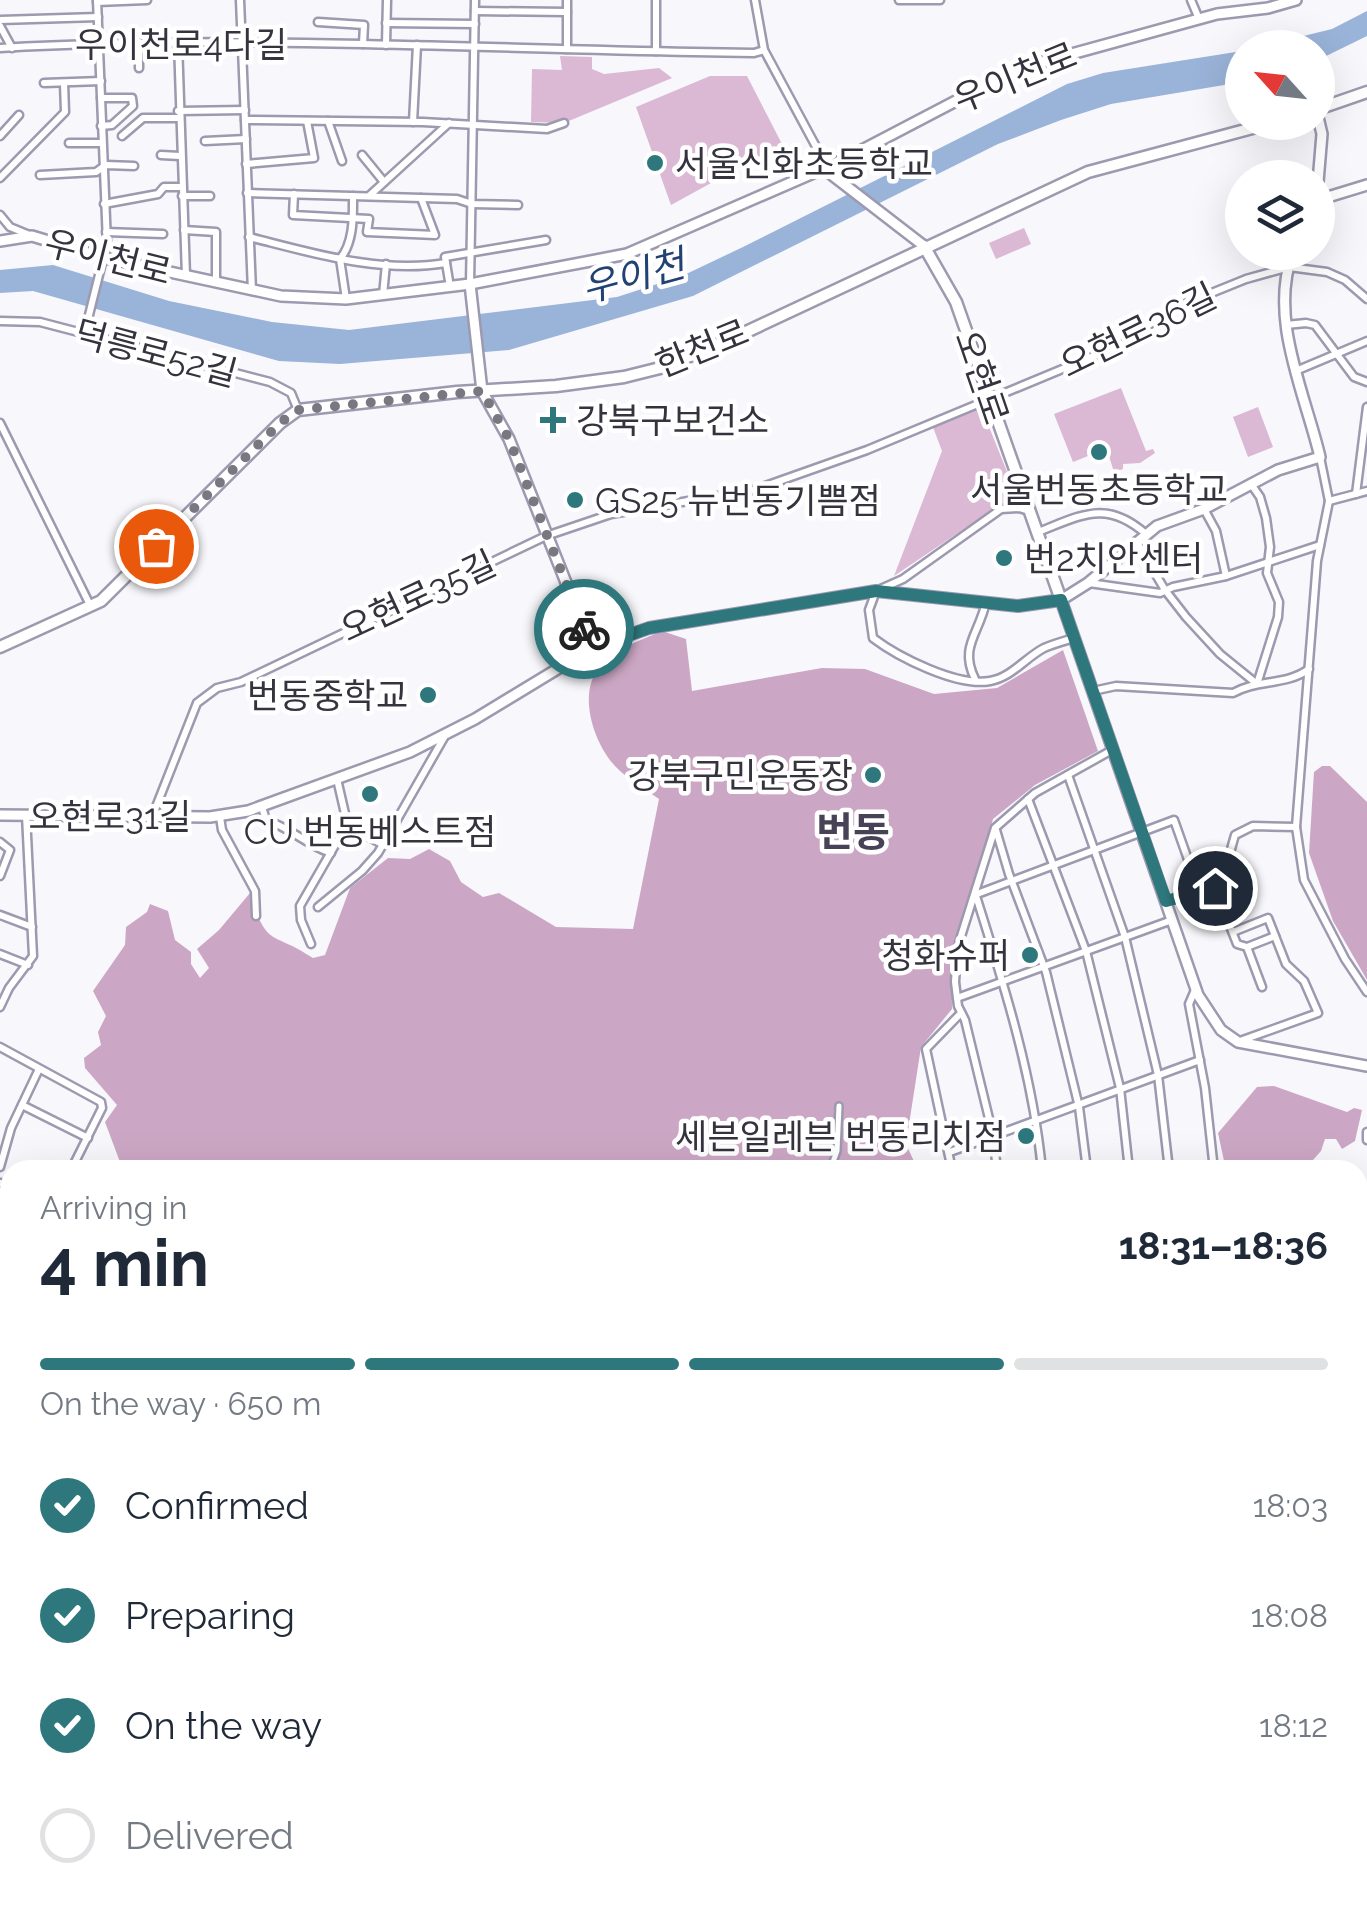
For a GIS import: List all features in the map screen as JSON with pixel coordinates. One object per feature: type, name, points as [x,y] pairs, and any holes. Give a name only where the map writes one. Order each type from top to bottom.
[{"type":"main road","points":[[1335,103],[1367,92]]},
{"type":"main road","name":"한천로","points":[[298,410],[602,381],[670,365],[1088,172],[1225,135]]},
{"type":"main road","name":"오현로","points":[[924,246],[956,302],[1061,600]]},
{"type":"main road","points":[[0,647],[101,601],[280,423],[298,410]]},
{"type":"street","points":[[84,335],[104,258],[106,232],[97,1],[147,0]]},
{"type":"street","points":[[240,0],[252,292]]},
{"type":"street","points":[[386,44],[387,0]]},
{"type":"street","points":[[475,0],[470,284],[482,391],[509,439],[592,648]]},
{"type":"street","points":[[567,49],[568,0]]},
{"type":"street","points":[[656,0],[656,51]]},
{"type":"street","points":[[755,0],[764,50],[832,175],[924,246]]},
{"type":"street","points":[[900,0],[940,0]]},
{"type":"street","points":[[1191,0],[1200,20]]},
{"type":"street","name":"우이천로","points":[[0,241],[32,236],[104,258],[252,292],[346,299],[470,284],[627,254],[827,167],[1016,69],[1217,14],[1296,0]]},
{"type":"street","points":[[475,11],[567,12]]},
{"type":"street","points":[[12,48],[0,23],[98,16]]},
{"type":"street","name":"우이천로4다길","points":[[318,22],[364,25],[363,44]]},
{"type":"street","points":[[386,23],[474,24]]},
{"type":"street","points":[[139,42],[139,68]]},
{"type":"street","points":[[178,42],[186,277]]},
{"type":"street","name":"우이천로4다길","points":[[0,48],[243,42],[754,53],[764,50]]},
{"type":"street","points":[[412,122],[416,45]]},
{"type":"street","points":[[44,83],[101,81]]},
{"type":"street","points":[[0,178],[65,112],[64,83]]},
{"type":"street","points":[[101,126],[112,125],[133,106],[132,98],[102,98]]},
{"type":"street","points":[[122,136],[143,118],[245,110]]},
{"type":"street","points":[[0,136],[19,115]]},
{"type":"street","points":[[245,120],[449,123],[547,129],[564,123]]},
{"type":"street","points":[[246,164],[314,158],[306,121]]},
{"type":"street","points":[[328,121],[342,161]]},
{"type":"street","points":[[368,196],[449,123]]},
{"type":"street","points":[[205,141],[246,140]]},
{"type":"street","points":[[70,143],[101,144]]},
{"type":"street","points":[[161,155],[180,156]]},
{"type":"street","points":[[362,155],[384,182]]},
{"type":"street","points":[[40,175],[134,166]]},
{"type":"street","points":[[1335,195],[1367,185]]},
{"type":"street","points":[[104,204],[158,194],[164,187],[210,196]]},
{"type":"street","points":[[248,193],[457,199],[472,204],[518,205]]},
{"type":"street","points":[[294,194],[293,215],[369,219],[368,232],[435,234],[421,198]]},
{"type":"street","points":[[346,299],[340,259],[346,252],[353,218],[352,196]]},
{"type":"street","points":[[0,215],[10,226],[32,236]]},
{"type":"street","points":[[0,241],[10,226]]},
{"type":"street","name":"우이천로","points":[[184,230],[216,232],[216,284]]},
{"type":"street","points":[[106,232],[162,234]]},
{"type":"street","points":[[249,237],[340,259],[422,267],[471,252],[546,240]]},
{"type":"street","points":[[446,260],[450,287]]},
{"type":"street","points":[[383,295],[386,264]]},
{"type":"street","name":"오현로36길","points":[[990,397],[1125,343],[1167,311],[1198,296],[1280,270]]},
{"type":"street","points":[[1289,270],[1285,325],[1329,501],[1320,545],[1296,827],[1304,880],[1367,992]]},
{"type":"street","points":[[1310,270],[1331,273],[1367,299]]},
{"type":"street","name":"덕릉로52길","points":[[0,321],[40,322],[270,382],[291,393],[298,410]]},
{"type":"street","points":[[1285,325],[1306,322],[1315,326],[1356,379],[1367,382]]},
{"type":"street","points":[[1298,370],[1367,341]]},
{"type":"street","name":"오현로35길","points":[[152,816],[197,703],[217,688],[241,682],[546,536],[612,514],[754,490],[867,450],[990,397]]},
{"type":"street","points":[[1356,494],[1367,408]]},
{"type":"street","points":[[0,423],[90,606]]},
{"type":"street","points":[[1061,600],[1088,583],[1156,526],[1204,509],[1250,483],[1320,457]]},
{"type":"street","points":[[1250,483],[1260,497],[1266,518],[1269,584],[1278,602],[1278,617],[1256,684]]},
{"type":"street","points":[[1329,501],[1367,492]]},
{"type":"street","points":[[1031,512],[1001,509],[903,579],[876,591],[869,610],[873,638],[893,653],[958,678],[989,682],[1011,672],[1044,648],[1074,638]]},
{"type":"street","points":[[1204,509],[1216,531],[1226,576]]},
{"type":"street","points":[[1038,532],[1097,512],[1130,519],[1146,534]]},
{"type":"street","points":[[1136,541],[1166,590],[1220,654],[1256,684]]},
{"type":"street","points":[[1088,583],[1132,591],[1166,590],[1226,576],[1320,545]]},
{"type":"street","name":"오현로31길","points":[[0,815],[220,816],[262,807],[410,752],[592,648],[649,628],[876,591],[1018,606],[1061,600]]},
{"type":"street","name":"오현로","points":[[1061,600],[1196,988],[1220,1030],[1238,1042]]},
{"type":"street","points":[[976,680],[968,663],[968,646],[982,621],[986,602]]},
{"type":"street","points":[[1092,691],[1116,686],[1233,693],[1247,685],[1298,677],[1310,668]]},
{"type":"street","points":[[318,907],[362,871],[384,844],[446,733]]},
{"type":"street","points":[[996,1160],[993,1135],[957,998],[957,949],[996,828],[1028,799],[1112,750]]},
{"type":"street","points":[[1068,775],[1125,937],[1158,1075],[1168,1160]]},
{"type":"street","points":[[310,944],[300,906],[332,853],[344,824],[338,779]]},
{"type":"street","points":[[1028,799],[1086,952],[1120,1088],[1128,1160]]},
{"type":"street","points":[[262,807],[266,820],[305,836],[318,849],[332,853]]},
{"type":"street","points":[[0,1007],[33,956],[26,816]]},
{"type":"street","name":"오현로31길","points":[[220,816],[222,830],[255,892],[256,916]]},
{"type":"street","points":[[976,894],[1174,820],[1191,868]]},
{"type":"street","points":[[344,824],[384,844]]},
{"type":"street","points":[[1166,901],[1215,888],[1224,876],[1235,835],[1253,826],[1296,827]]},
{"type":"street","points":[[996,828],[1045,967],[1077,1104],[1085,1160]]},
{"type":"street","points":[[0,842],[10,850],[0,876]]},
{"type":"street","points":[[1215,888],[1237,944],[1248,947],[1275,936]]},
{"type":"street","points":[[976,894],[1003,982],[1037,1119],[1041,1160]]},
{"type":"street","points":[[0,915],[32,926]]},
{"type":"street","points":[[1233,932],[1268,918],[1286,964],[1304,980],[1318,1013],[1238,1042]]},
{"type":"street","points":[[957,998],[1172,920]]},
{"type":"street","points":[[1248,947],[1262,987]]},
{"type":"street","points":[[0,954],[28,965]]},
{"type":"street","points":[[1196,988],[1189,1004],[1213,1160]]},
{"type":"street","points":[[951,1160],[926,1049],[961,1013]]},
{"type":"street","points":[[1238,1042],[1367,1066]]},
{"type":"street","points":[[0,1048],[101,1102],[102,1108],[76,1160]]},
{"type":"street","points":[[950,1152],[1200,1060]]},
{"type":"street","points":[[2,1160],[10,1128],[40,1069]]},
{"type":"street","points":[[22,1105],[88,1138]]},
{"type":"street","points":[[834,1160],[840,1106]]},
{"type":"street","points":[[1367,1132],[1367,1140]]},
{"type":"shaded area","points":[[560,56],[592,57],[592,69],[604,74],[659,68],[672,78],[564,123],[531,122],[532,69],[562,70]]},
{"type":"shaded area","points":[[710,76],[747,76],[782,144],[671,205],[636,107]]},
{"type":"shaded area","points":[[1024,228],[1031,244],[996,259],[989,243]]},
{"type":"shaded area","points":[[1121,388],[1146,451],[1153,449],[1155,453],[1140,463],[1123,464],[1123,469],[1114,472],[1109,456],[1093,454],[1073,462],[1054,414]]},
{"type":"shaded area","points":[[979,402],[1020,504],[992,510],[894,576],[942,451],[931,422]]},
{"type":"shaded area","points":[[1258,407],[1273,447],[1248,457],[1233,417]]},
{"type":"shaded area","points":[[662,631],[686,639],[692,691],[822,668],[865,669],[934,694],[997,688],[1063,650],[1098,751],[1035,785],[993,819],[977,879],[951,949],[952,1009],[921,1047],[906,1144],[913,1160],[119,1160],[105,1122],[117,1105],[85,1068],[84,1058],[101,1045],[98,1032],[106,1016],[93,991],[125,945],[126,927],[147,912],[150,904],[168,911],[175,940],[191,952],[191,964],[200,978],[209,968],[197,949],[250,893],[266,931],[313,958],[325,955],[350,888],[388,858],[410,859],[429,849],[450,861],[461,882],[483,897],[499,893],[556,927],[633,929],[659,799],[625,775],[608,757],[589,708],[596,672],[626,647]]},
{"type":"shaded area","points":[[1330,766],[1367,802],[1367,980],[1333,921],[1309,853],[1314,772]]},
{"type":"shaded area","points":[[1274,1086],[1347,1112],[1354,1108],[1362,1110],[1355,1141],[1342,1149],[1336,1139],[1325,1139],[1313,1160],[1224,1160],[1218,1133],[1257,1087]]},
{"type":"water","points":[[1367,11],[1367,36],[1335,52],[1335,30],[1328,30]]},
{"type":"water","name":"우이천","points":[[1225,54],[1225,85],[1111,104],[1061,120],[998,144],[693,296],[509,350],[340,364],[279,361],[33,291],[0,293],[0,270],[53,265],[169,301],[272,322],[349,330],[617,297],[682,276],[1067,84],[1103,73]]},
{"type":"way so far","points":[[156,546],[280,423],[298,410],[482,391],[509,439],[584,629]]},
{"type":"place","name":"서울신화초등학교","points":[[655,163]]},
{"type":"place","name":"강북구보건소","points":[[553,420]]},
{"type":"place","name":"서울번동초등학교","points":[[1099,452]]},
{"type":"place","name":"GS25 뉴번동기쁨점","points":[[575,500]]},
{"type":"place","name":"번2치안센터","points":[[1004,558]]},
{"type":"place","name":"번동중학교","points":[[428,695]]},
{"type":"place","name":"강북구민운동장","points":[[873,775]]},
{"type":"place","name":"CU 번동베스트점","points":[[370,794]]},
{"type":"place","name":"청화슈퍼","points":[[1030,955]]},
{"type":"place","name":"세븐일레븐 번동리치점","points":[[1026,1136]]},
{"type":"district","name":"번동","points":[[853,831]]},
{"type":"route","points":[[584,629],[592,648],[649,628],[876,591],[1018,606],[1061,600],[1166,901],[1215,888]]}]
